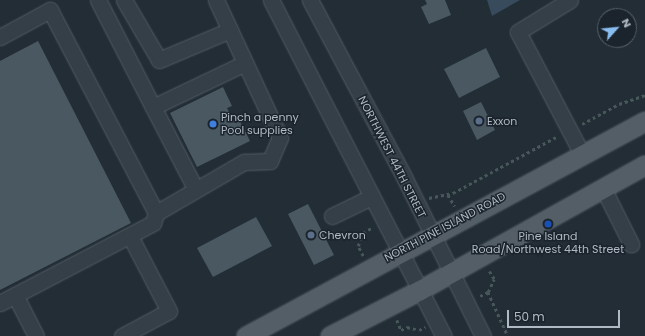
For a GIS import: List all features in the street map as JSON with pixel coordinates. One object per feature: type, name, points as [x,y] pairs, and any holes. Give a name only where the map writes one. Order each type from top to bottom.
[{"type":"main road","name":"NORTH PINE ISLAND ROAD","points":[[246,336],[399,251],[645,121]]},
{"type":"main road","points":[[330,336],[420,290],[645,165]]},
{"type":"street","points":[[98,0],[196,190]]},
{"type":"street","points":[[124,0],[159,60],[230,30]]},
{"type":"street","points":[[156,213],[244,162],[270,161],[280,138],[216,0]]},
{"type":"street","points":[[271,0],[371,197],[444,336]]},
{"type":"street","name":"NORTHWEST 44TH STREET","points":[[310,0],[417,204],[483,336]]},
{"type":"street","points":[[570,0],[518,32],[568,131],[582,154]]},
{"type":"street","points":[[0,37],[48,5],[156,213],[154,223],[0,303]]},
{"type":"street","points":[[153,107],[245,63]]},
{"type":"street","points":[[603,188],[631,244]]},
{"type":"street","points":[[332,216],[371,197]]},
{"type":"street","points":[[122,336],[169,311],[130,236]]},
{"type":"street","points":[[15,295],[36,336]]},
{"type":"path","points":[[417,204],[435,194],[448,195],[619,104],[645,95]]},
{"type":"path","points":[[448,195],[461,218]]},
{"type":"path","points":[[369,268],[358,246],[362,233],[384,222]]},
{"type":"path","points":[[466,304],[488,292],[494,279],[481,255]]},
{"type":"path","points":[[488,292],[508,336]]},
{"type":"path","points":[[389,306],[402,330],[408,327],[419,330],[436,321]]},
{"type":"water","points":[[487,0],[520,0],[492,16]]},
{"type":"building","points":[[425,0],[445,0],[451,15],[429,24],[421,7],[427,4]]},
{"type":"building","points":[[38,41],[131,223],[0,290],[0,61]]},
{"type":"building","points":[[486,48],[500,77],[459,98],[444,69]]},
{"type":"building","points":[[223,87],[232,106],[227,108],[235,123],[240,121],[250,141],[197,167],[170,113]]},
{"type":"building","points":[[481,102],[495,130],[477,140],[463,111]]},
{"type":"building","name":"Chevron","points":[[308,204],[334,255],[314,265],[288,214]]},
{"type":"building","points":[[256,217],[272,246],[213,277],[197,248]]},
{"type":"place","name":"Exxon","points":[[479,121]]},
{"type":"place","name":"Pinch a penny Pool supplies","points":[[213,124]]},
{"type":"place","name":"Pine Island Road/Northwest 44th Street","points":[[548,224]]},
{"type":"place","name":"Chevron","points":[[311,235]]}]
